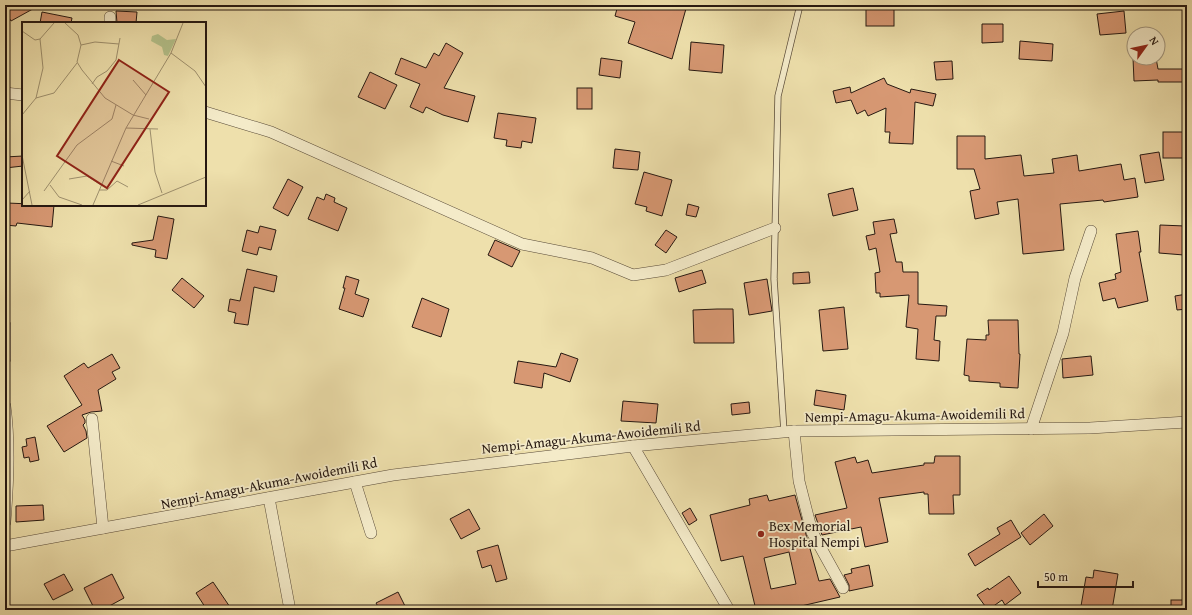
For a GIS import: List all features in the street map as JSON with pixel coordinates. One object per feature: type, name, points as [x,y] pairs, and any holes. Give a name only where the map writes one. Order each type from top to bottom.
[{"type":"street","points":[[5,93],[22,95]]},
{"type":"street","points":[[206,112],[271,132],[522,244],[592,258],[633,275],[666,270],[775,228]]},
{"type":"street","points":[[1031,429],[1063,333],[1075,278],[1091,232]]},
{"type":"street","points":[[5,325],[5,359]]},
{"type":"street","points":[[5,406],[8,426],[8,489],[5,522]]},
{"type":"street","points":[[92,419],[103,528]]},
{"type":"street","name":"Nempi-Amagu-Akuma-Awoidemili Rd","points":[[5,546],[393,475],[634,446],[789,432],[1090,428],[1187,422]]},
{"type":"street","points":[[789,432],[799,481],[812,532],[843,588]]},
{"type":"street","points":[[634,446],[729,610]]},
{"type":"street","points":[[356,482],[371,533]]},
{"type":"street","points":[[269,498],[290,610]]},
{"type":"lane","points":[[789,432],[774,279],[778,96],[800,5]]},
{"type":"building","points":[[5,5],[40,5],[11,21],[5,11]]},
{"type":"building","points":[[618,5],[687,5],[672,59],[628,43],[635,22],[615,16]]},
{"type":"building","points":[[866,5],[894,5],[894,26],[866,26]]},
{"type":"building","points":[[116,11],[137,12],[136,22],[117,22]]},
{"type":"building","points":[[1124,11],[1126,33],[1100,35],[1097,14]]},
{"type":"building","points":[[42,12],[72,18],[71,22],[40,22]]},
{"type":"building","points":[[982,24],[1003,24],[1003,42],[982,43]]},
{"type":"building","points":[[1020,41],[1053,44],[1052,61],[1019,59]]},
{"type":"building","points":[[691,42],[724,45],[722,73],[689,70]]},
{"type":"building","points":[[446,43],[463,53],[444,88],[475,96],[468,122],[443,115],[426,107],[423,113],[410,107],[420,84],[395,74],[401,58],[426,68],[434,53],[439,56]]},
{"type":"building","points":[[601,58],[622,61],[620,78],[599,75]]},
{"type":"building","points":[[952,61],[953,79],[936,80],[934,62]]},
{"type":"building","points":[[1133,66],[1157,66],[1158,69],[1183,69],[1183,82],[1158,82],[1158,80],[1134,81]]},
{"type":"building","points":[[370,72],[397,85],[385,109],[358,97]]},
{"type":"building","points":[[884,78],[887,84],[910,93],[911,89],[936,94],[933,106],[915,102],[913,144],[889,143],[890,132],[885,132],[886,108],[868,116],[865,110],[857,114],[851,100],[836,103],[833,91],[850,87],[851,93]]},
{"type":"building","points":[[577,88],[592,88],[592,109],[577,109]]},
{"type":"building","points":[[498,113],[536,118],[532,143],[522,141],[521,148],[506,146],[507,140],[494,138]]},
{"type":"building","points":[[1163,132],[1187,132],[1187,158],[1163,158]]},
{"type":"building","points":[[957,136],[985,136],[985,159],[1021,155],[1024,176],[1054,173],[1052,159],[1077,155],[1079,171],[1121,164],[1124,180],[1135,178],[1138,197],[1104,202],[1103,200],[1060,204],[1064,250],[1023,254],[1018,199],[997,202],[999,214],[975,219],[970,191],[980,189],[974,169],[957,169]]},
{"type":"building","points":[[615,149],[640,152],[638,170],[613,168]]},
{"type":"building","points":[[1159,152],[1164,180],[1145,183],[1140,155]]},
{"type":"building","points":[[22,156],[22,166],[5,168],[5,157]]},
{"type":"building","points":[[644,172],[672,180],[662,216],[646,211],[647,207],[635,204]]},
{"type":"building","points":[[288,179],[303,187],[288,216],[273,208]]},
{"type":"building","points":[[853,188],[858,210],[833,216],[828,194]]},
{"type":"building","points":[[326,194],[335,198],[334,202],[347,208],[338,231],[308,219],[317,197],[324,200]]},
{"type":"building","points":[[7,203],[22,204],[22,206],[54,206],[52,227],[17,223],[16,226],[5,225]]},
{"type":"building","points":[[688,204],[699,207],[696,217],[686,215]]},
{"type":"building","points":[[158,216],[174,219],[167,259],[155,257],[156,250],[132,245],[132,243],[153,240]]},
{"type":"building","points":[[894,219],[897,233],[890,234],[896,262],[902,262],[903,272],[918,272],[918,304],[947,306],[946,316],[936,316],[934,340],[940,341],[939,361],[916,359],[918,329],[906,327],[909,295],[880,297],[880,293],[876,293],[875,273],[880,272],[876,248],[869,250],[866,236],[875,234],[873,222]]},
{"type":"building","points":[[1160,225],[1185,226],[1184,255],[1159,253]]},
{"type":"building","points":[[260,226],[276,230],[271,250],[259,247],[257,255],[242,251],[247,230],[258,233]]},
{"type":"building","points":[[666,230],[677,237],[666,253],[655,245]]},
{"type":"building","points":[[1138,231],[1141,252],[1139,252],[1148,301],[1118,308],[1115,298],[1103,301],[1099,283],[1116,279],[1115,274],[1121,272],[1116,234]]},
{"type":"building","points":[[495,240],[520,251],[512,267],[488,255]]},
{"type":"building","points":[[247,269],[277,276],[274,292],[254,287],[248,325],[234,323],[236,313],[228,311],[230,299],[240,301]]},
{"type":"building","points":[[702,270],[706,283],[679,292],[675,278]]},
{"type":"building","points":[[809,272],[810,283],[793,284],[793,273]]},
{"type":"building","points":[[346,276],[359,280],[355,294],[369,299],[363,317],[339,309],[345,288],[343,288]]},
{"type":"building","points":[[182,278],[204,296],[194,308],[172,290]]},
{"type":"building","points":[[767,279],[772,311],[749,315],[744,283]]},
{"type":"building","points":[[1187,294],[1187,309],[1177,310],[1175,296]]},
{"type":"building","points":[[422,298],[449,309],[441,337],[412,327]]},
{"type":"building","points":[[844,307],[848,349],[823,351],[819,310]]},
{"type":"building","points":[[733,309],[734,343],[694,343],[693,310]]},
{"type":"building","points":[[988,320],[1018,320],[1020,354],[1018,388],[1000,387],[1000,383],[969,381],[969,376],[964,375],[967,339],[986,340],[986,335],[989,335]]},
{"type":"building","points":[[561,353],[578,359],[570,382],[544,373],[542,388],[514,383],[518,361],[556,367]]},
{"type":"building","points":[[112,354],[120,368],[112,372],[116,379],[98,390],[102,411],[82,415],[85,420],[83,425],[87,438],[64,452],[47,426],[82,405],[64,376],[84,363],[88,368]]},
{"type":"building","points":[[1091,356],[1093,375],[1063,378],[1062,359]]},
{"type":"building","points":[[816,390],[846,395],[844,410],[814,405]]},
{"type":"building","points":[[623,401],[658,404],[656,423],[621,421]]},
{"type":"building","points":[[749,402],[750,413],[732,415],[731,404]]},
{"type":"building","points":[[35,437],[39,460],[30,462],[29,457],[24,458],[22,447],[27,446],[26,439]]},
{"type":"building","points":[[935,456],[960,456],[960,495],[953,495],[954,514],[929,514],[928,494],[924,494],[924,492],[879,498],[888,542],[865,547],[861,527],[822,535],[815,515],[847,508],[835,462],[855,457],[857,463],[868,460],[872,473],[924,465],[924,463],[934,463]]},
{"type":"building","name":"Bex Memorial Hospital Nempi","points":[[767,495],[769,501],[795,495],[819,581],[830,579],[840,597],[784,610],[756,610],[743,556],[721,561],[710,515],[750,505],[749,499]],"holes":[[[789,552],[796,584],[771,589],[764,558]]]},
{"type":"building","points":[[43,505],[44,520],[16,522],[16,506]]},
{"type":"building","points":[[690,508],[697,520],[689,525],[682,513]]},
{"type":"building","points":[[469,509],[480,529],[461,539],[450,519]]},
{"type":"building","points":[[1044,514],[1053,526],[1030,545],[1021,533]]},
{"type":"building","points":[[1011,520],[1021,537],[975,566],[968,554],[1000,534],[997,528]]},
{"type":"building","points":[[498,545],[507,579],[496,582],[491,565],[482,568],[477,551]]},
{"type":"building","points":[[869,565],[873,586],[849,591],[849,585],[844,575],[852,573],[851,569]]},
{"type":"building","points":[[1094,570],[1118,574],[1112,610],[1081,606],[1086,577],[1093,578]]},
{"type":"building","points":[[64,574],[73,590],[53,600],[44,584]]},
{"type":"building","points":[[112,574],[124,598],[102,610],[95,610],[84,588]]},
{"type":"building","points":[[1009,576],[1021,593],[1005,605],[1002,600],[988,610],[977,595],[988,588],[989,590]]},
{"type":"building","points":[[213,582],[232,610],[207,610],[196,593]]},
{"type":"building","points":[[398,592],[407,610],[380,610],[376,603]]},
{"type":"building","points":[[1171,600],[1187,600],[1187,610],[1171,610]]},
{"type":"place","name":"Bex Memorial Hospital Nempi","points":[[761,534]]}]
